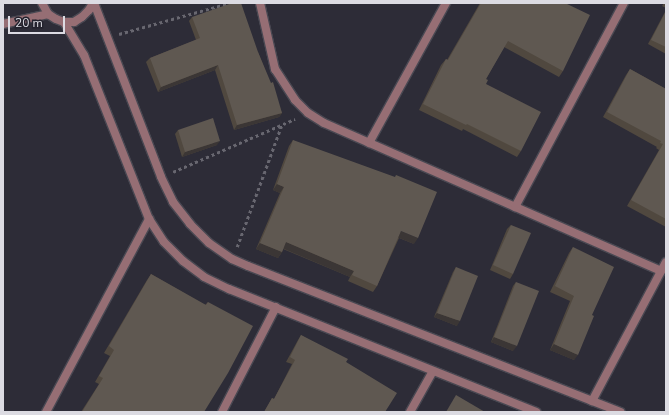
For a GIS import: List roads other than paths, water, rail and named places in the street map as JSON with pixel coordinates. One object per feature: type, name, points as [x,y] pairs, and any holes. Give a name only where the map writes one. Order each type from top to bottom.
[{"type":"street","points":[[42,3],[48,14],[64,22],[74,22],[82,17],[93,3]]},
{"type":"street","points":[[93,3],[161,177],[174,202],[190,224],[210,243],[232,259],[620,412]]},
{"type":"street","points":[[260,3],[275,69],[295,100],[308,113],[324,123],[661,271]]},
{"type":"street","points":[[369,143],[446,3]]},
{"type":"street","points":[[515,207],[624,3]]},
{"type":"street","points":[[3,24],[48,14]]},
{"type":"street","points":[[64,22],[89,67],[149,219],[164,242],[183,261],[204,277],[536,412]]},
{"type":"street","points":[[46,412],[149,219]]},
{"type":"street","points":[[592,401],[666,262]]},
{"type":"street","points":[[222,412],[276,307]]},
{"type":"street","points":[[410,412],[433,371]]}]
